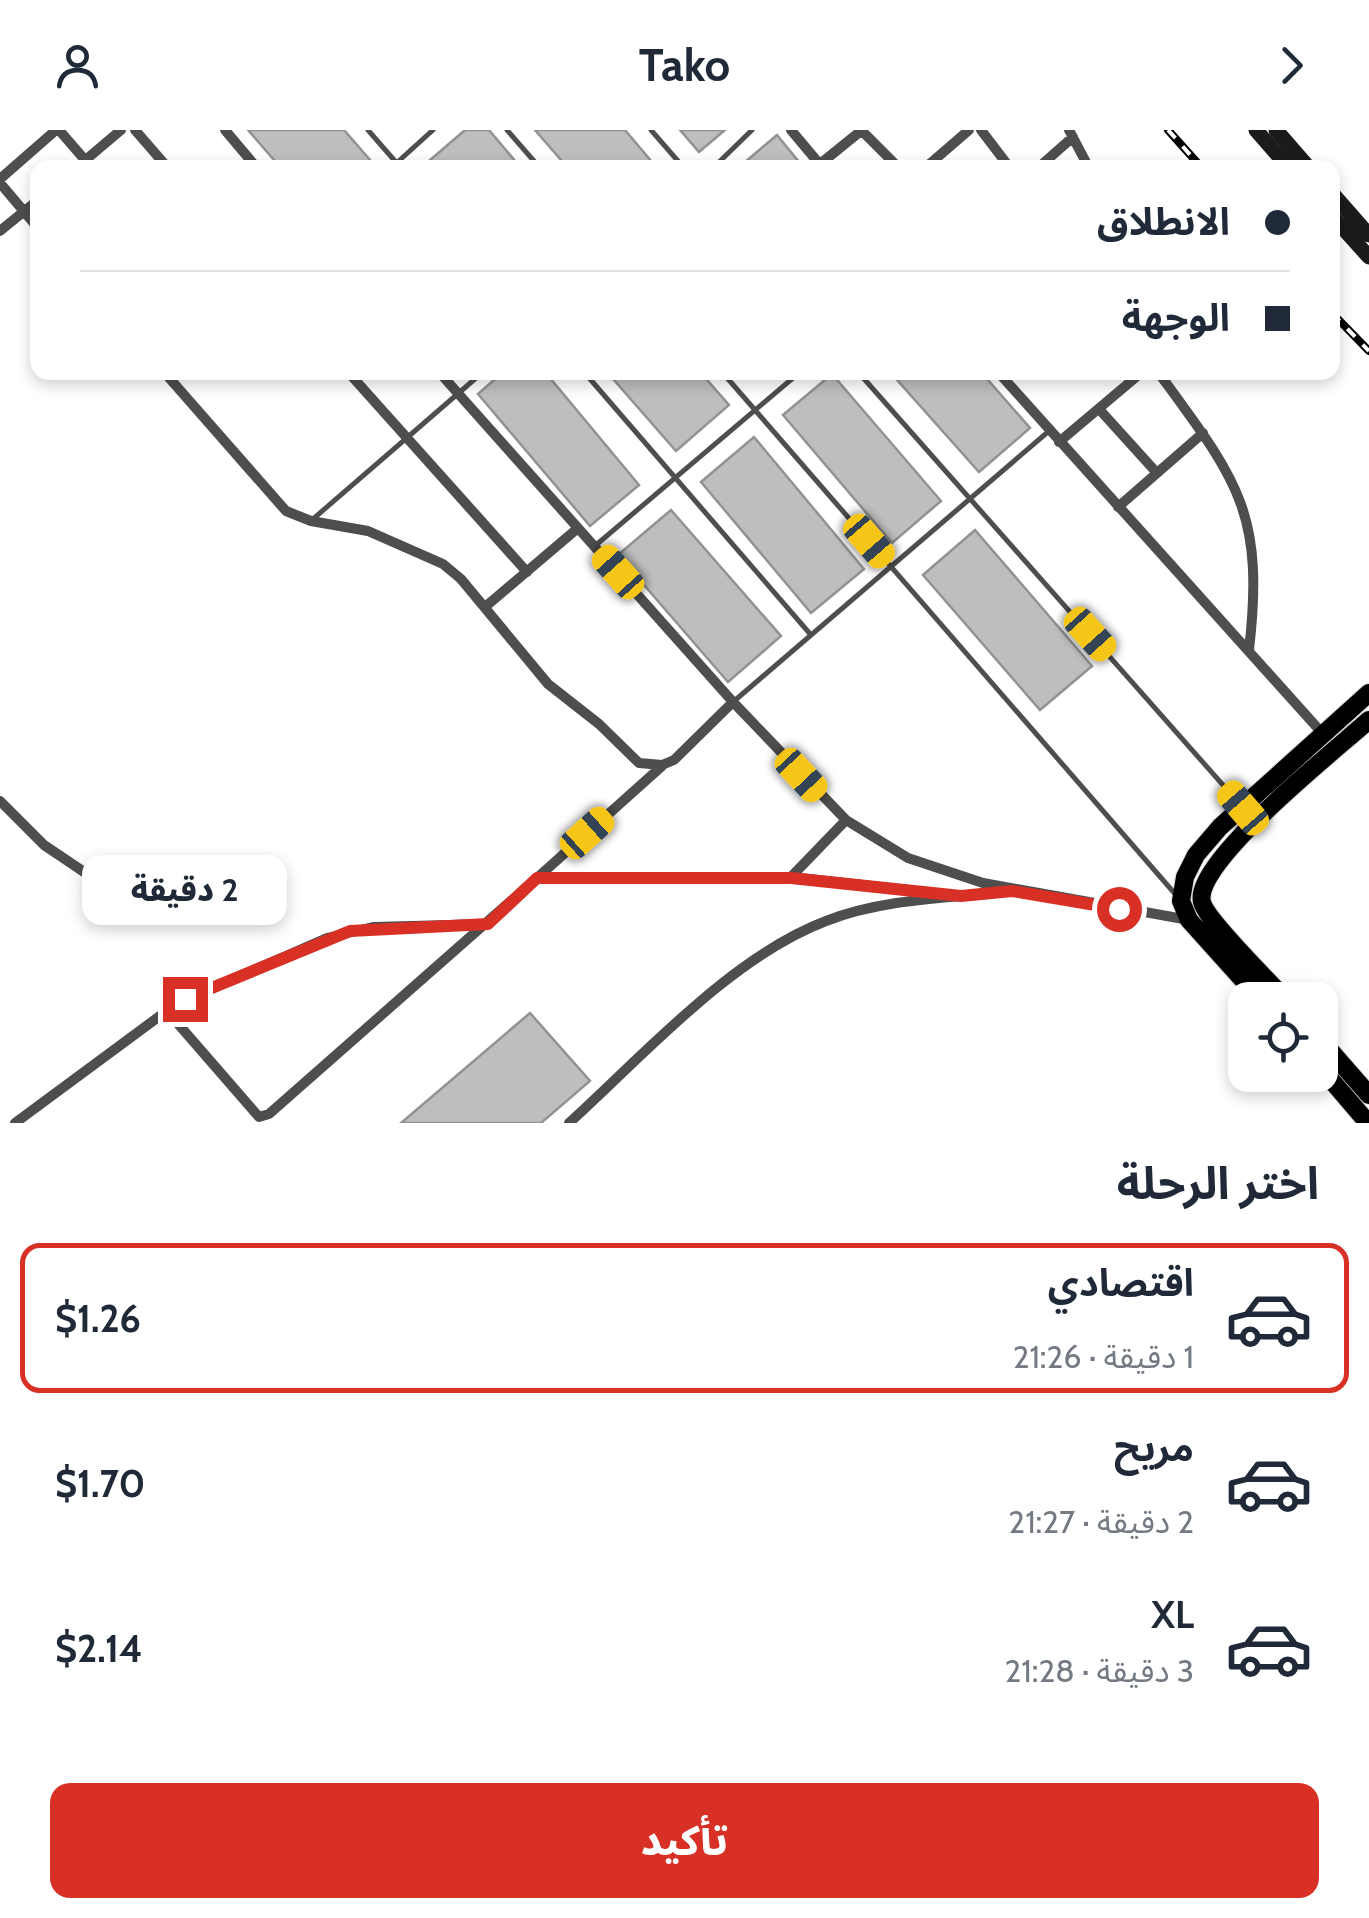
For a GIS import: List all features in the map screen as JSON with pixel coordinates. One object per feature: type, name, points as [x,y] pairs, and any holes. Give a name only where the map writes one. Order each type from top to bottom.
[{"type":"main road","points":[[1256,130],[1282,160]]},
{"type":"main road","points":[[1276,130],[1303,160]]},
{"type":"main road","points":[[1340,203],[1369,235]]},
{"type":"main road","points":[[1340,225],[1369,257]]},
{"type":"main road","points":[[1247,982],[1196,914],[1204,878],[1249,815],[1323,734],[1369,693]]},
{"type":"main road","points":[[1267,982],[1181,900],[1196,854],[1369,720]]},
{"type":"main road","points":[[1338,1070],[1368,1123]]},
{"type":"main road","points":[[1338,1078],[1369,1095]]},
{"type":"street","points":[[30,219],[0,181],[57,130],[78,160]]},
{"type":"street","points":[[86,160],[120,130]]},
{"type":"street","points":[[135,130],[161,160]]},
{"type":"street","points":[[225,130],[250,160]]},
{"type":"street","points":[[791,130],[816,160]]},
{"type":"street","points":[[828,160],[861,130],[891,160]]},
{"type":"street","points":[[934,160],[968,130]]},
{"type":"street","points":[[981,130],[1004,160]]},
{"type":"street","points":[[1046,160],[1071,134],[1084,160]]},
{"type":"street","points":[[0,231],[30,206]]},
{"type":"street","points":[[171,380],[281,506],[311,521],[368,531],[435,560],[461,579],[558,694],[590,716],[639,764],[662,765]]},
{"type":"street","points":[[355,380],[526,572]]},
{"type":"street","points":[[446,380],[733,702],[846,820],[908,858],[1012,891],[1196,914]]},
{"type":"street","points":[[1005,380],[1323,734]]},
{"type":"street","points":[[1059,442],[1133,380]]},
{"type":"street","points":[[1164,380],[1229,471],[1247,517],[1254,597],[1249,650]]},
{"type":"street","points":[[1099,409],[1156,472]]},
{"type":"street","points":[[1118,506],[1203,433]]},
{"type":"street","points":[[484,607],[578,528]]},
{"type":"street","points":[[166,1010],[250,1112],[260,1118],[488,924],[662,765],[685,751],[733,702]]},
{"type":"street","points":[[0,800],[44,845],[96,880]]},
{"type":"street","points":[[791,878],[846,820]]},
{"type":"street","points":[[537,878],[791,878],[961,896]]},
{"type":"street","points":[[570,1123],[746,967],[790,938],[865,909],[1012,891]]},
{"type":"street","points":[[15,1123],[166,1010],[338,934],[373,927],[488,924]]},
{"type":"lane","points":[[368,130],[392,160]]},
{"type":"lane","points":[[403,160],[433,130]]},
{"type":"lane","points":[[507,130],[533,160]]},
{"type":"lane","points":[[651,130],[677,160]]},
{"type":"lane","points":[[722,160],[752,130]]},
{"type":"lane","points":[[311,521],[474,380]]},
{"type":"lane","points":[[591,380],[811,635]]},
{"type":"lane","points":[[729,380],[1181,900]]},
{"type":"lane","points":[[594,546],[791,380]]},
{"type":"lane","points":[[865,380],[1249,815]]},
{"type":"lane","points":[[733,702],[1050,431]]},
{"type":"building","points":[[248,130],[344,130],[370,160],[274,160]]},
{"type":"building","points":[[465,130],[489,130],[514,160],[430,160]]},
{"type":"building","points":[[535,130],[625,130],[650,160],[561,160]]},
{"type":"building","points":[[680,130],[725,130],[699,152]]},
{"type":"building","points":[[777,135],[797,160],[747,160]]},
{"type":"building","points":[[494,380],[552,380],[639,485],[590,526],[478,394]]},
{"type":"building","points":[[614,380],[707,380],[729,405],[676,451]]},
{"type":"building","points":[[825,380],[837,380],[941,501],[892,543],[783,415]]},
{"type":"building","points":[[897,380],[988,380],[1030,428],[979,472]]},
{"type":"building","points":[[754,437],[864,569],[811,613],[701,482]]},
{"type":"building","points":[[671,510],[781,636],[728,682],[618,555]]},
{"type":"building","points":[[975,530],[1092,666],[1040,710],[923,575]]},
{"type":"building","points":[[530,1013],[590,1081],[541,1123],[401,1123]]},
{"type":"railway","points":[[1168,130],[1195,160]]},
{"type":"railway","points":[[1340,321],[1369,351]]},
{"type":"route","points":[[185,999],[350,931],[488,924],[537,878],[644,880],[706,876],[840,880],[961,896],[1012,891],[1119,909]]}]
